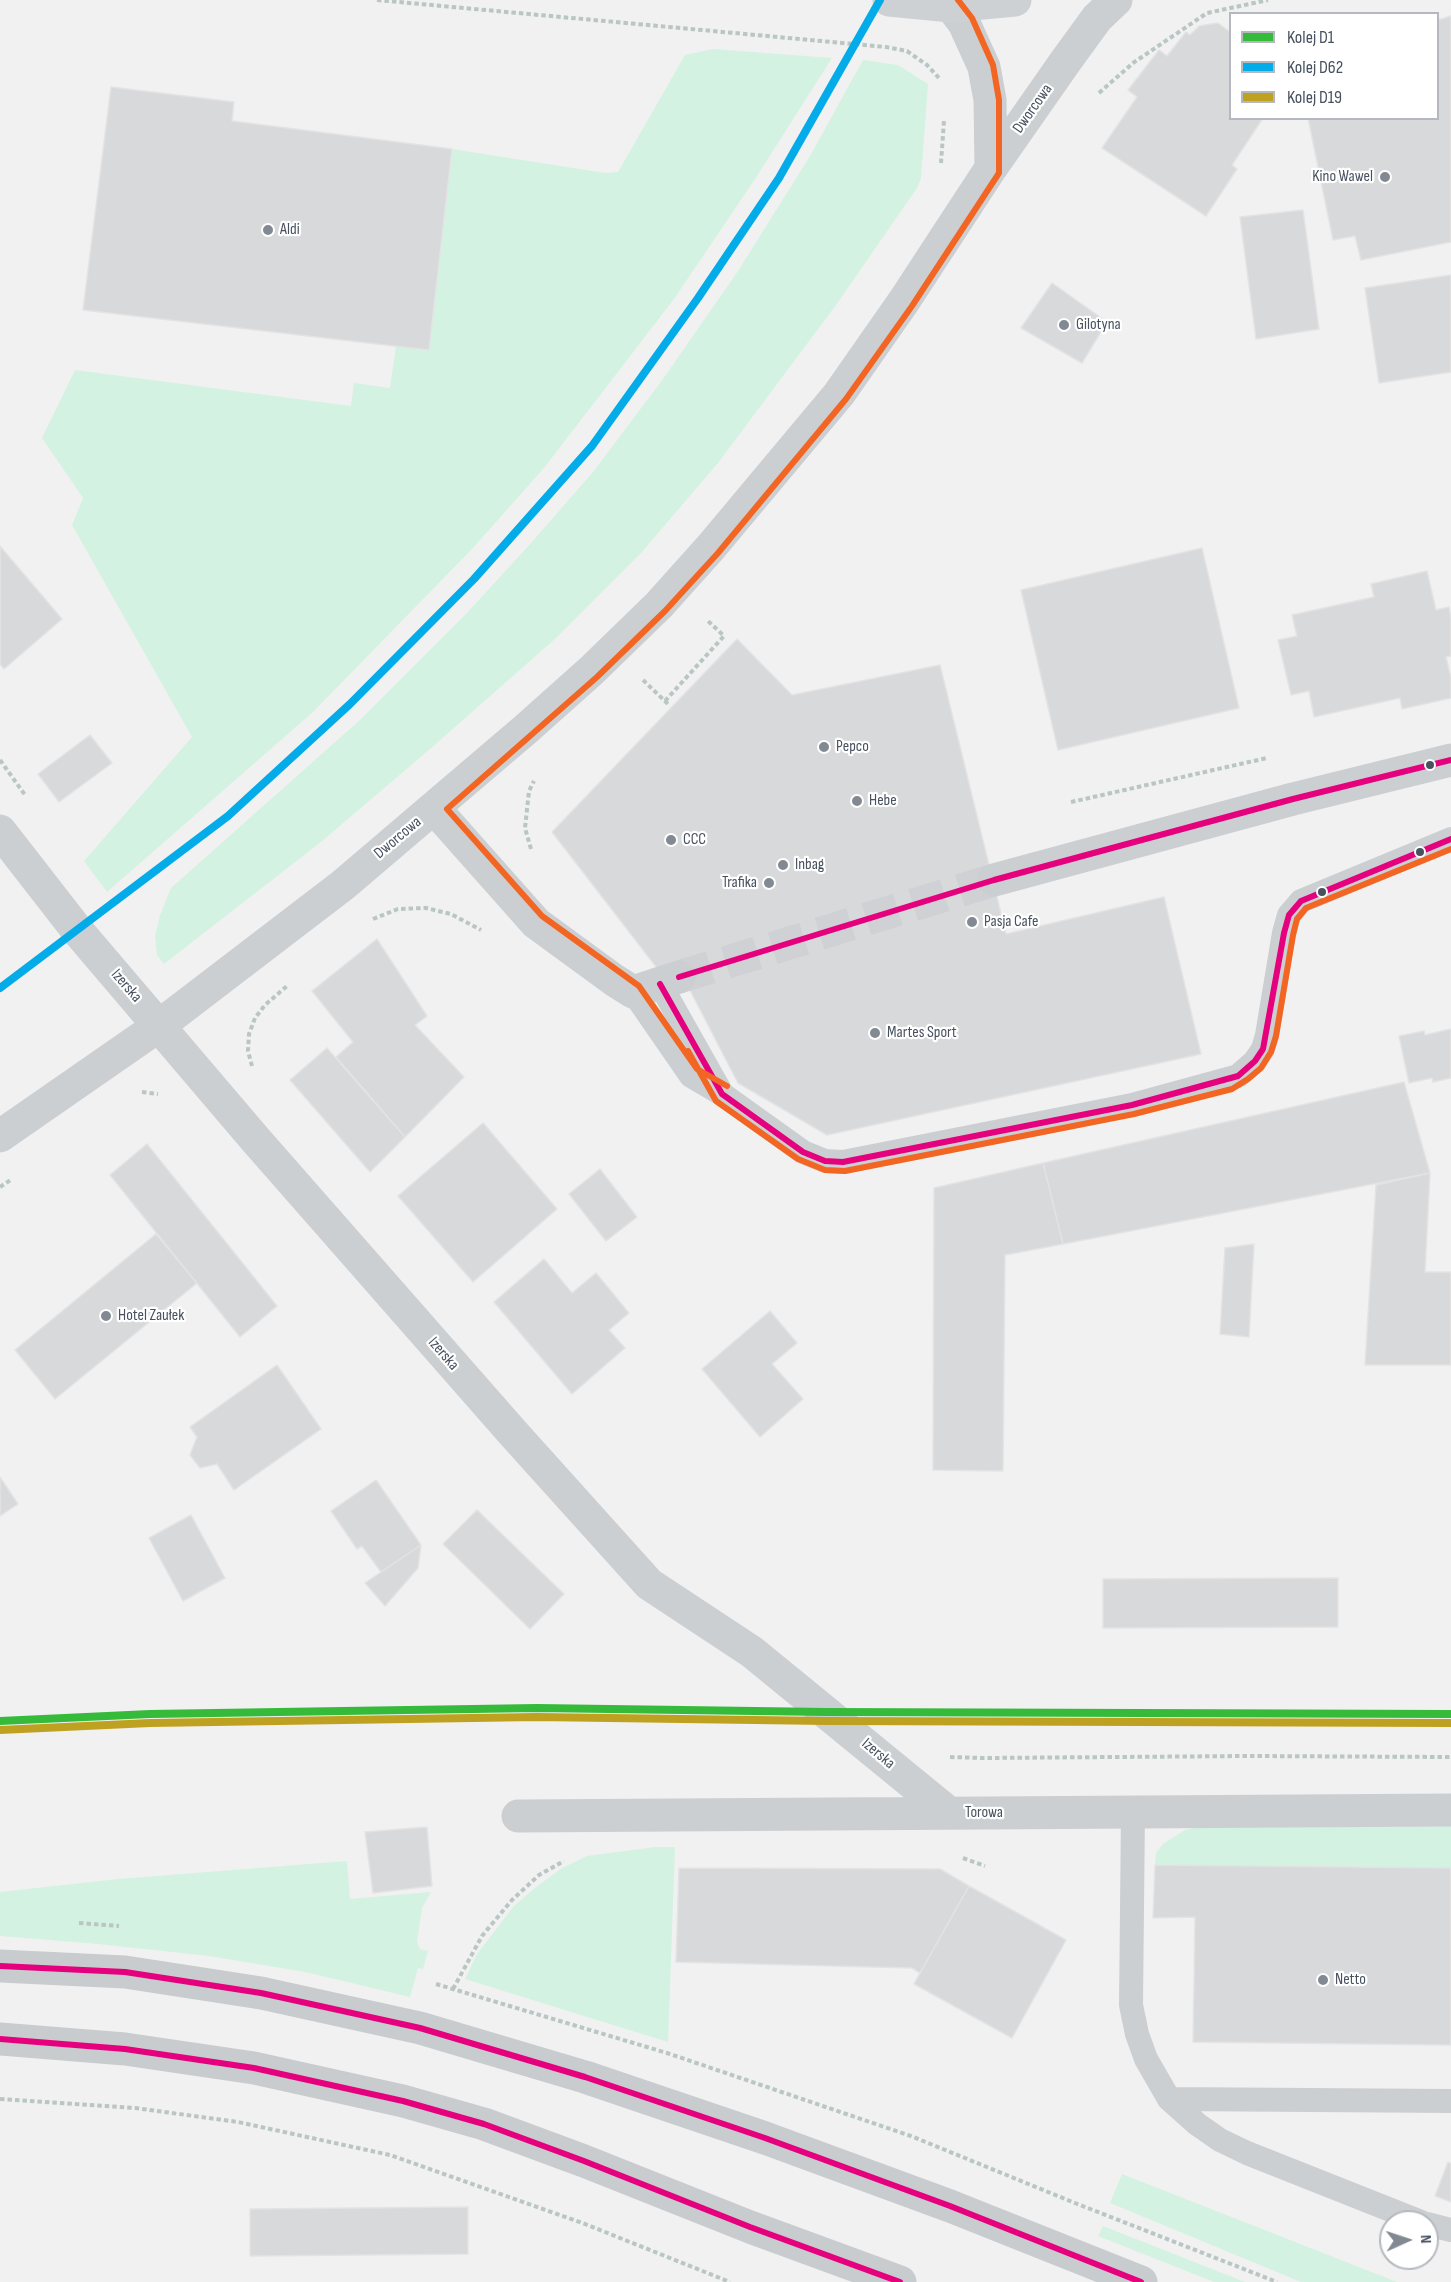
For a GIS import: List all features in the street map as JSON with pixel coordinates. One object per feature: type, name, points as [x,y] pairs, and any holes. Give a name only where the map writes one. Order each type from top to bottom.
[{"type":"main road","points":[[889,0],[951,6],[1015,0]]},
{"type":"main road","points":[[0,1966],[125,1972],[261,1992],[420,2028],[585,2077],[765,2138],[950,2206],[1141,2282]]},
{"type":"main road","points":[[0,2039],[125,2049],[254,2068],[403,2101],[484,2124],[750,2227],[900,2282]]},
{"type":"street","name":"Dworcowa","points":[[0,1136],[160,1026],[343,885],[591,671],[659,605],[711,548],[838,394],[904,301],[991,168],[1097,18],[1116,0]]},
{"type":"street","points":[[951,6],[964,23],[984,67],[990,100],[991,168]]},
{"type":"street","points":[[994,880],[1293,799],[1451,760]]},
{"type":"street","points":[[434,808],[536,923],[657,984]]},
{"type":"street","name":"Izerska","points":[[0,831],[77,930],[255,1139],[649,1584],[752,1652],[949,1813]]},
{"type":"street","name":"Torowa","points":[[518,1816],[1451,1810]]},
{"type":"lane","points":[[657,984],[691,1076],[722,1094],[803,1152],[825,1161],[843,1162],[1131,1106],[1238,1076],[1255,1061],[1263,1049],[1284,933],[1289,915],[1301,901],[1451,839]]},
{"type":"lane","points":[[1133,1811],[1131,2005],[1137,2034],[1157,2081],[1169,2099],[1197,2124],[1220,2140],[1246,2153],[1391,2210]]},
{"type":"lane","points":[[1169,2099],[1451,2101]]},
{"type":"path","points":[[376,0],[900,49],[934,71],[944,85]]},
{"type":"path","points":[[1094,99],[1133,63],[1207,13],[1268,0]]},
{"type":"path","points":[[940,167],[944,117]]},
{"type":"path","points":[[639,675],[667,703],[724,636],[707,620]]},
{"type":"path","points":[[1071,802],[1278,755]]},
{"type":"path","points":[[0,760],[27,797]]},
{"type":"path","points":[[533,855],[525,828],[529,791],[535,778]]},
{"type":"path","points":[[371,920],[399,909],[426,908],[451,914],[508,948],[536,923]]},
{"type":"path","points":[[255,1073],[248,1051],[249,1035],[255,1018],[265,1005],[288,985]]},
{"type":"path","points":[[137,1094],[151,1092],[162,1095]]},
{"type":"path","points":[[940,1754],[949,1757],[984,1758],[1236,1756],[1451,1758]]},
{"type":"path","points":[[953,1853],[985,1866]]},
{"type":"path","points":[[453,1989],[482,1936],[512,1900],[539,1875],[573,1857]]},
{"type":"path","points":[[0,2098],[135,2109],[238,2122],[390,2155],[585,2224],[730,2282]]},
{"type":"green space","points":[[713,49],[832,58],[755,179],[674,299],[544,468],[472,549],[313,712],[107,892],[84,861],[192,737],[72,525],[83,498],[42,438],[75,370],[351,406],[354,383],[390,388],[396,346],[429,350],[452,149],[605,173],[618,172],[685,55]]},
{"type":"green space","points":[[863,60],[898,65],[928,84],[921,178],[917,188],[836,305],[718,463],[641,553],[556,638],[321,842],[164,964],[157,955],[155,936],[160,915],[171,888],[361,719],[466,614],[593,472],[663,379],[738,271],[810,156]]},
{"type":"green space","points":[[1451,1826],[1451,1868],[1155,1865],[1156,1853],[1163,1844],[1185,1830],[1195,1828]]},
{"type":"green space","points":[[655,1847],[675,1847],[668,2042],[465,1979],[477,1954],[514,1906],[562,1868],[587,1856]]},
{"type":"green space","points":[[347,1861],[350,1899],[431,1892],[422,1908],[417,1942],[420,1949],[428,1951],[423,1969],[418,1968],[410,1997],[305,1972],[209,1956],[0,1936],[0,1892],[118,1879]]},
{"type":"green space","points":[[1122,2174],[1397,2282],[1301,2282],[1110,2203]]},
{"type":"green space","points":[[1103,2226],[1245,2282],[1214,2282],[1098,2236]]},
{"type":"building","name":"Kino Wawel","points":[[1451,16],[1451,242],[1361,260],[1355,236],[1333,240],[1308,120],[1439,120],[1439,20]]},
{"type":"building","points":[[1218,23],[1229,31],[1229,120],[1262,120],[1232,165],[1237,169],[1206,216],[1102,148],[1137,97],[1128,90],[1159,50],[1167,56],[1186,32],[1190,35],[1199,26]]},
{"type":"building","name":"Aldi","points":[[111,87],[234,102],[232,121],[452,149],[429,350],[83,310]]},
{"type":"building","points":[[1303,210],[1319,329],[1256,339],[1240,217]]},
{"type":"building","points":[[1451,275],[1451,372],[1379,383],[1365,288]]},
{"type":"building","name":"Gilotyna","points":[[1052,283],[1107,322],[1082,363],[1021,328]]},
{"type":"building","points":[[0,546],[62,619],[4,669],[0,664]]},
{"type":"building","points":[[1202,548],[1239,708],[1058,750],[1021,590]]},
{"type":"building","points":[[1427,571],[1436,610],[1449,607],[1451,656],[1446,657],[1451,678],[1451,698],[1402,709],[1400,698],[1314,717],[1309,691],[1291,695],[1278,640],[1297,636],[1292,615],[1374,597],[1371,584]]},
{"type":"building","name":"Inbag","points":[[737,639],[792,695],[940,665],[1006,934],[1164,897],[1201,1054],[827,1135],[738,1083],[682,975],[660,972],[552,832]]},
{"type":"building","points":[[90,735],[112,763],[59,802],[38,774]]},
{"type":"building","points":[[377,939],[427,1016],[415,1025],[464,1077],[405,1137],[336,1057],[353,1042],[312,991]]},
{"type":"building","points":[[1451,1029],[1451,1078],[1433,1082],[1432,1078],[1409,1083],[1399,1036],[1424,1031],[1425,1035]]},
{"type":"building","points":[[327,1048],[405,1137],[370,1172],[290,1080]]},
{"type":"building","points":[[1404,1082],[1430,1173],[1063,1244],[1043,1163]]},
{"type":"building","points":[[483,1123],[557,1209],[473,1282],[398,1196]]},
{"type":"building","points":[[147,1144],[277,1306],[240,1337],[110,1175]]},
{"type":"building","points":[[1043,1163],[1063,1244],[1005,1255],[1003,1471],[933,1470],[934,1188]]},
{"type":"building","points":[[600,1169],[637,1217],[606,1241],[569,1194]]},
{"type":"building","points":[[1430,1173],[1425,1272],[1451,1272],[1451,1365],[1365,1365],[1376,1185]]},
{"type":"building","name":"Hotel Zaułek","points":[[156,1234],[197,1283],[55,1399],[15,1350]]},
{"type":"building","points":[[1254,1244],[1249,1337],[1220,1334],[1225,1248]]},
{"type":"building","points":[[544,1259],[572,1293],[596,1273],[629,1313],[609,1330],[625,1348],[572,1394],[494,1302]]},
{"type":"building","points":[[770,1311],[797,1343],[772,1364],[803,1399],[760,1437],[702,1369]]},
{"type":"building","points":[[277,1365],[321,1429],[234,1490],[217,1464],[200,1468],[190,1455],[197,1437],[190,1427]]},
{"type":"building","points":[[0,1477],[18,1504],[0,1516]]},
{"type":"building","points":[[376,1480],[421,1545],[381,1572],[362,1546],[357,1549],[331,1511]]},
{"type":"building","points":[[477,1510],[564,1594],[530,1629],[443,1544]]},
{"type":"building","points":[[191,1515],[225,1578],[183,1601],[149,1538]]},
{"type":"building","points":[[421,1545],[418,1568],[385,1606],[365,1583]]},
{"type":"building","points":[[1338,1578],[1338,1627],[1103,1628],[1103,1579]]},
{"type":"building","points":[[427,1827],[432,1886],[373,1893],[365,1832]]},
{"type":"building","name":"Netto","points":[[1155,1865],[1451,1868],[1451,2045],[1193,2042],[1195,1917],[1153,1918]]},
{"type":"building","points":[[679,1868],[940,1869],[969,1886],[920,1973],[912,1968],[676,1962]]},
{"type":"building","points":[[969,1886],[1066,1940],[1012,2038],[914,1984]]},
{"type":"building","points":[[1448,2162],[1451,2164],[1451,2202],[1435,2196]]},
{"type":"building","points":[[468,2207],[468,2254],[250,2256],[250,2209]]},
{"type":"tunnel","points":[[679,977],[994,880]]},
{"type":"rail line","name":"D62","points":[[0,988],[228,816],[350,704],[474,579],[592,446],[698,298],[779,178],[880,0]]},
{"type":"rail line","name":"D1","points":[[0,1721],[150,1714],[537,1708],[827,1712],[1451,1714]]},
{"type":"rail line","name":"D19","points":[[0,1730],[150,1723],[537,1717],[827,1721],[1451,1723]]},
{"type":"transit line","points":[[727,1086],[697,1069],[639,986],[542,916],[447,809],[597,677],[665,611],[718,553],[846,399],[912,306],[999,173],[999,100],[993,65],[972,18],[958,0]]},
{"type":"transit line","points":[[679,977],[994,880],[1293,799],[1451,760]]},
{"type":"transit line","points":[[660,984],[722,1094],[803,1152],[825,1161],[843,1162],[1132,1105],[1238,1076],[1255,1061],[1263,1049],[1284,933],[1289,915],[1301,901],[1451,839]]},
{"type":"transit line","points":[[688,1051],[716,1101],[798,1159],[825,1170],[845,1171],[1134,1114],[1232,1089],[1261,1068],[1271,1052],[1276,1036],[1293,935],[1297,919],[1306,908],[1451,849]]},
{"type":"transit line","points":[[0,1966],[125,1972],[261,1993],[420,2028],[585,2077],[765,2138],[950,2206],[1141,2282]]},
{"type":"transit line","points":[[0,2039],[125,2049],[254,2068],[403,2101],[484,2124],[750,2227],[900,2282]]},
{"type":"place","name":"Kino Wawel","points":[[1385,177]]},
{"type":"place","name":"Aldi","points":[[268,230]]},
{"type":"place","name":"Gilotyna","points":[[1064,325]]},
{"type":"place","name":"Pepco","points":[[824,747]]},
{"type":"place","name":"Hebe","points":[[857,801]]},
{"type":"place","name":"CCC","points":[[671,840]]},
{"type":"place","name":"Inbag","points":[[783,865]]},
{"type":"place","name":"Trafika","points":[[769,883]]},
{"type":"place","name":"Pasja Cafe","points":[[972,922]]},
{"type":"place","name":"Martes Sport","points":[[875,1033]]},
{"type":"place","name":"Hotel Zaułek","points":[[106,1316]]},
{"type":"place","name":"Netto","points":[[1323,1980]]}]
